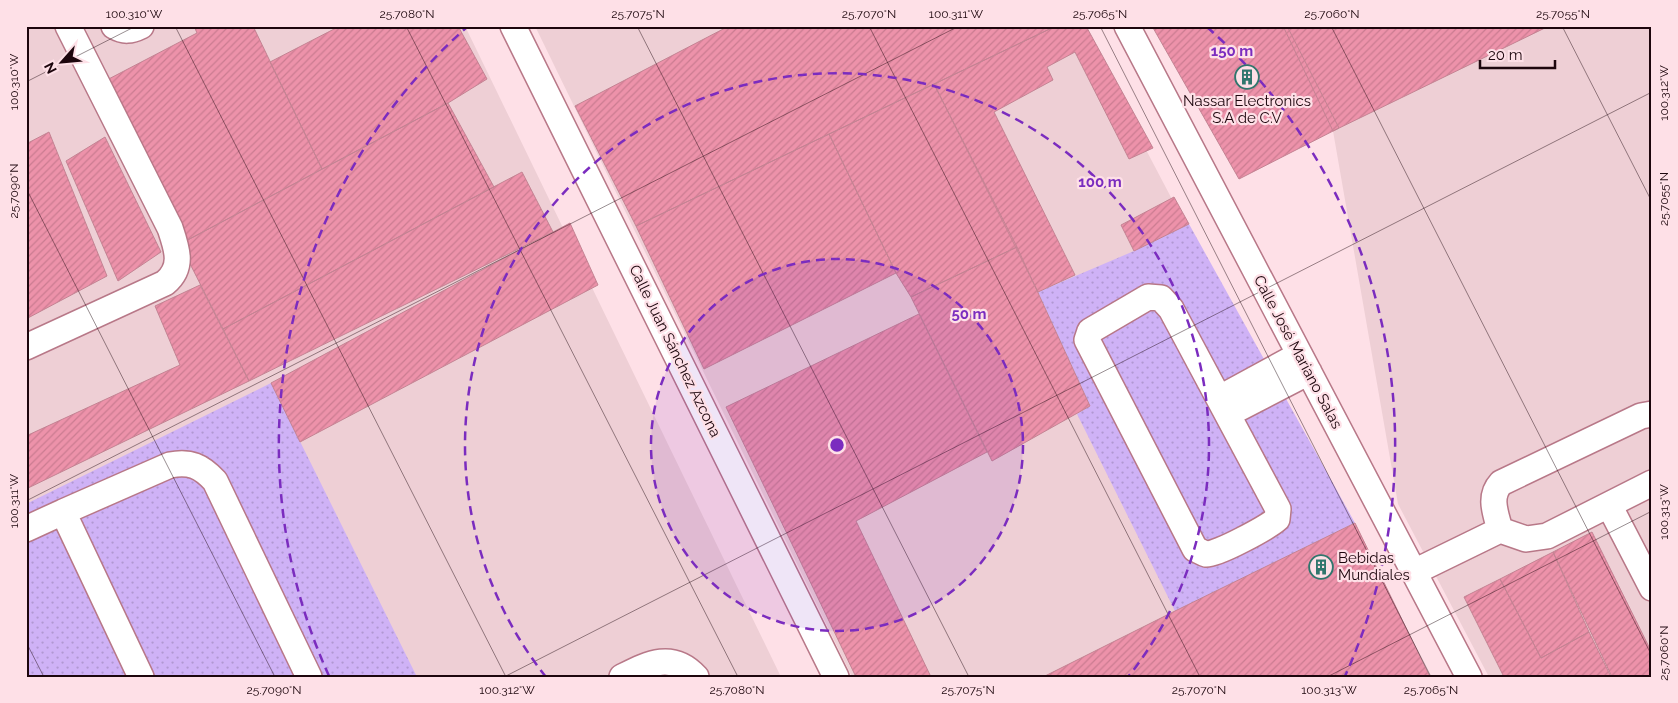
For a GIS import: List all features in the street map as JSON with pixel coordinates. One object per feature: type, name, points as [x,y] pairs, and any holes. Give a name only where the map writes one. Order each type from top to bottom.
[{"type":"street","points":[[26,347],[165,283],[174,276],[178,259],[170,228],[68,26]]},
{"type":"street","points":[[114,26],[120,30],[131,30],[141,26]]},
{"type":"street","name":"Calle Juan Sánchez Azcona","points":[[513,26],[836,677]]},
{"type":"street","name":"Calle José Mariano Salas","points":[[1127,26],[1469,677]]},
{"type":"street","points":[[1148,297],[1161,298],[1171,308],[1224,406],[1278,509],[1277,519],[1269,527],[1217,551],[1206,554],[1195,549],[1092,352],[1087,340],[1090,331],[1148,297]]},
{"type":"street","points":[[1224,406],[1304,364]]},
{"type":"street","points":[[1500,530],[1494,499],[1497,488],[1502,483],[1641,416],[1652,414]]},
{"type":"street","points":[[26,529],[170,465],[184,462],[196,465],[206,471],[215,481],[309,677]]},
{"type":"street","points":[[1414,572],[1500,530],[1518,537],[1537,539],[1547,536],[1652,483]]},
{"type":"street","points":[[1609,505],[1652,588]]},
{"type":"street","points":[[63,512],[141,677]]},
{"type":"street","points":[[622,677],[657,662],[672,662],[688,668],[696,677]]},
{"type":"shaded area","points":[[26,26],[465,26],[781,677],[26,677]]},
{"type":"shaded area","points":[[535,26],[1081,26],[1423,677],[852,677]]},
{"type":"shaded area","points":[[1283,26],[1652,26],[1652,677],[1489,677],[1398,504],[1333,131]]},
{"type":"shaded area","points":[[1189,224],[1355,523],[1175,611],[1077,414],[1090,406],[1038,292],[1134,251]]},
{"type":"shaded area","points":[[271,383],[417,677],[26,677],[26,504]]},
{"type":"building","points":[[194,26],[253,26],[322,169],[180,244],[101,83],[197,33]]},
{"type":"building","points":[[340,26],[458,26],[487,79],[448,103],[322,169],[270,62]]},
{"type":"building","points":[[729,26],[1056,26],[636,226],[575,106]]},
{"type":"building","points":[[1056,26],[1086,26],[1153,148],[1129,159],[1075,52],[1047,67],[1053,80],[994,112],[1075,275],[1038,292],[934,84]]},
{"type":"building","name":"Nassar Electronics S.A de C.V","points":[[1152,26],[1287,26],[1339,128],[1239,179]]},
{"type":"building","points":[[1283,26],[1549,26],[1333,131]]},
{"type":"building","points":[[934,84],[1017,247],[911,297],[896,273],[829,134]]},
{"type":"building","points":[[448,103],[494,187],[223,329],[180,244]]},
{"type":"building","points":[[49,132],[107,276],[26,319],[26,144]]},
{"type":"building","points":[[829,134],[896,273],[704,369],[636,226]]},
{"type":"building","points":[[105,137],[161,252],[118,281],[66,161]]},
{"type":"building","points":[[522,172],[553,232],[249,381],[223,329]]},
{"type":"building","points":[[1174,197],[1189,224],[1134,251],[1121,225]]},
{"type":"building","points":[[570,223],[598,285],[300,442],[271,383]]},
{"type":"building","points":[[1017,247],[1090,406],[992,461],[911,297]]},
{"type":"building","points":[[200,285],[249,381],[26,489],[26,436],[180,365],[155,306]]},
{"type":"building","points":[[919,314],[987,452],[856,521],[931,677],[856,677],[726,407]]},
{"type":"building","name":"Bebidas Mundiales","points":[[1355,523],[1430,677],[1043,677],[1175,611]]},
{"type":"building","points":[[1592,532],[1652,653],[1652,677],[1612,677],[1553,552]]},
{"type":"building","points":[[1553,552],[1589,632],[1541,658],[1500,579]]},
{"type":"building","points":[[1500,579],[1541,658],[1589,632],[1611,677],[1504,677],[1464,597]]},
{"type":"place","name":"Nassar Electronics S.A de C.V","points":[[1247,77]]},
{"type":"place","name":"Bebidas Mundiales","points":[[1321,567]]}]
